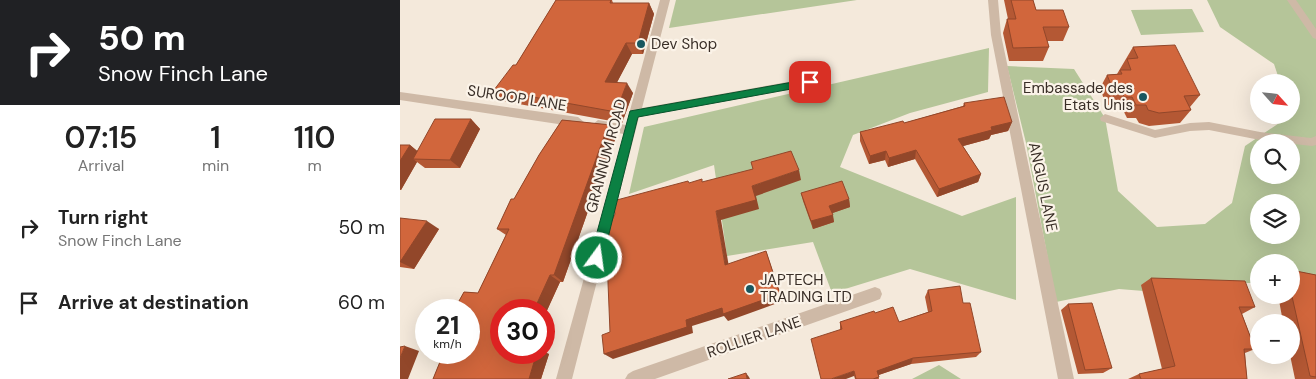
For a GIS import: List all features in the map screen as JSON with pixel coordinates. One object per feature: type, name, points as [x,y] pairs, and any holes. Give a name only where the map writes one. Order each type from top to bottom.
[{"type":"street","name":"GRANNUM ROAD","points":[[564,379],[665,0]]},
{"type":"street","name":"ANGUS LANE","points":[[992,0],[996,35],[1066,379]]},
{"type":"street","points":[[634,114],[810,82]]},
{"type":"street","name":"SUROOP LANE","points":[[400,96],[630,130]]},
{"type":"street","name":"ROLLIER LANE","points":[[633,379],[875,294]]},
{"type":"lane","points":[[1291,0],[1316,36]]},
{"type":"lane","points":[[1105,118],[1155,134],[1190,127],[1209,126],[1260,136],[1312,142],[1316,140]]},
{"type":"green space","points":[[676,0],[857,0],[669,28]]},
{"type":"green space","points":[[1207,0],[1316,0],[1316,281],[1300,282],[1300,254],[1250,254],[1250,283],[1227,283],[1156,292],[1119,289],[1056,302],[1026,143],[1007,66],[1074,69],[1105,118],[1118,191],[1157,227],[1205,224],[1232,203],[1245,146],[1250,143],[1250,184],[1300,184],[1300,134],[1263,134],[1278,124],[1300,124],[1300,74],[1277,74],[1274,64],[1220,27]]},
{"type":"green space","points":[[1192,9],[1204,32],[1141,35],[1131,10]]},
{"type":"green space","points":[[989,48],[988,92],[910,113],[853,135],[840,167],[962,216],[1016,197],[1016,300],[910,269],[832,293],[813,242],[727,256],[714,165],[629,194],[644,127]]},
{"type":"green space","points":[[939,365],[961,379],[912,379]]},
{"type":"building","points":[[556,0],[611,0],[610,3],[649,3],[638,43],[626,43],[605,82],[627,83],[616,112],[494,90],[513,65],[516,65]]},
{"type":"building","points":[[1011,0],[1033,0],[1036,10],[1063,10],[1069,27],[1043,27],[1049,47],[1013,48],[1007,19],[1016,19]]},
{"type":"building","name":"Embassade des Etats Unis","points":[[1175,45],[1200,95],[1184,96],[1191,110],[1159,113],[1148,110],[1146,105],[1136,105],[1132,97],[1124,97],[1122,92],[1114,92],[1107,75],[1122,74],[1120,70],[1131,70],[1127,59],[1138,58],[1133,47]]},
{"type":"building","points":[[1004,97],[1012,122],[991,127],[992,130],[958,139],[981,174],[939,189],[916,150],[889,158],[886,151],[870,156],[860,132],[903,121],[904,123],[965,106],[964,103]]},
{"type":"building","points":[[435,119],[471,119],[450,160],[413,159]]},
{"type":"building","points":[[562,120],[611,125],[606,138],[605,134],[554,275],[550,275],[539,299],[490,299],[490,364],[533,364],[529,379],[433,379],[439,364],[480,364],[480,299],[460,299],[464,292],[478,293],[509,229],[497,229],[511,199],[514,199]]},
{"type":"building","points":[[400,145],[410,145],[400,161]]},
{"type":"building","points":[[791,151],[799,170],[752,186],[756,200],[716,211],[725,265],[766,251],[780,294],[723,314],[722,308],[686,320],[687,327],[604,354],[602,335],[610,332],[606,233],[615,214],[613,201],[688,181],[689,183],[702,179],[702,182],[753,169],[751,162]]},
{"type":"building","points":[[842,181],[849,199],[829,206],[833,215],[811,221],[801,193]]},
{"type":"building","points":[[400,218],[427,221],[400,262]]},
{"type":"building","points":[[1300,272],[1316,275],[1316,377],[1310,376],[1300,332],[1300,314],[1296,314],[1294,304],[1300,304]]},
{"type":"building","points":[[1151,278],[1245,281],[1250,294],[1250,304],[1254,304],[1255,307],[1239,307],[1250,336],[1250,349],[1244,349],[1247,379],[1141,379],[1139,374],[1175,366]]},
{"type":"building","points":[[960,286],[963,303],[970,303],[981,352],[913,358],[877,371],[879,377],[873,379],[856,379],[854,371],[831,379],[821,379],[811,339],[842,329],[840,322],[874,311],[875,313],[893,307],[899,322],[932,311],[928,290]]},
{"type":"building","points":[[1092,303],[1112,368],[1085,370],[1068,304]]},
{"type":"building","points":[[405,346],[400,358],[400,347]]},
{"type":"building","points":[[746,373],[747,379],[728,379]]},
{"type":"place","name":"Dev Shop","points":[[641,44]]},
{"type":"place","name":"Embassade des Etats Unis","points":[[1143,97]]},
{"type":"place","name":"JAPTECH TRADING LTD","points":[[750,289]]},
{"type":"route","points":[[597,258],[634,114],[810,82]]}]
